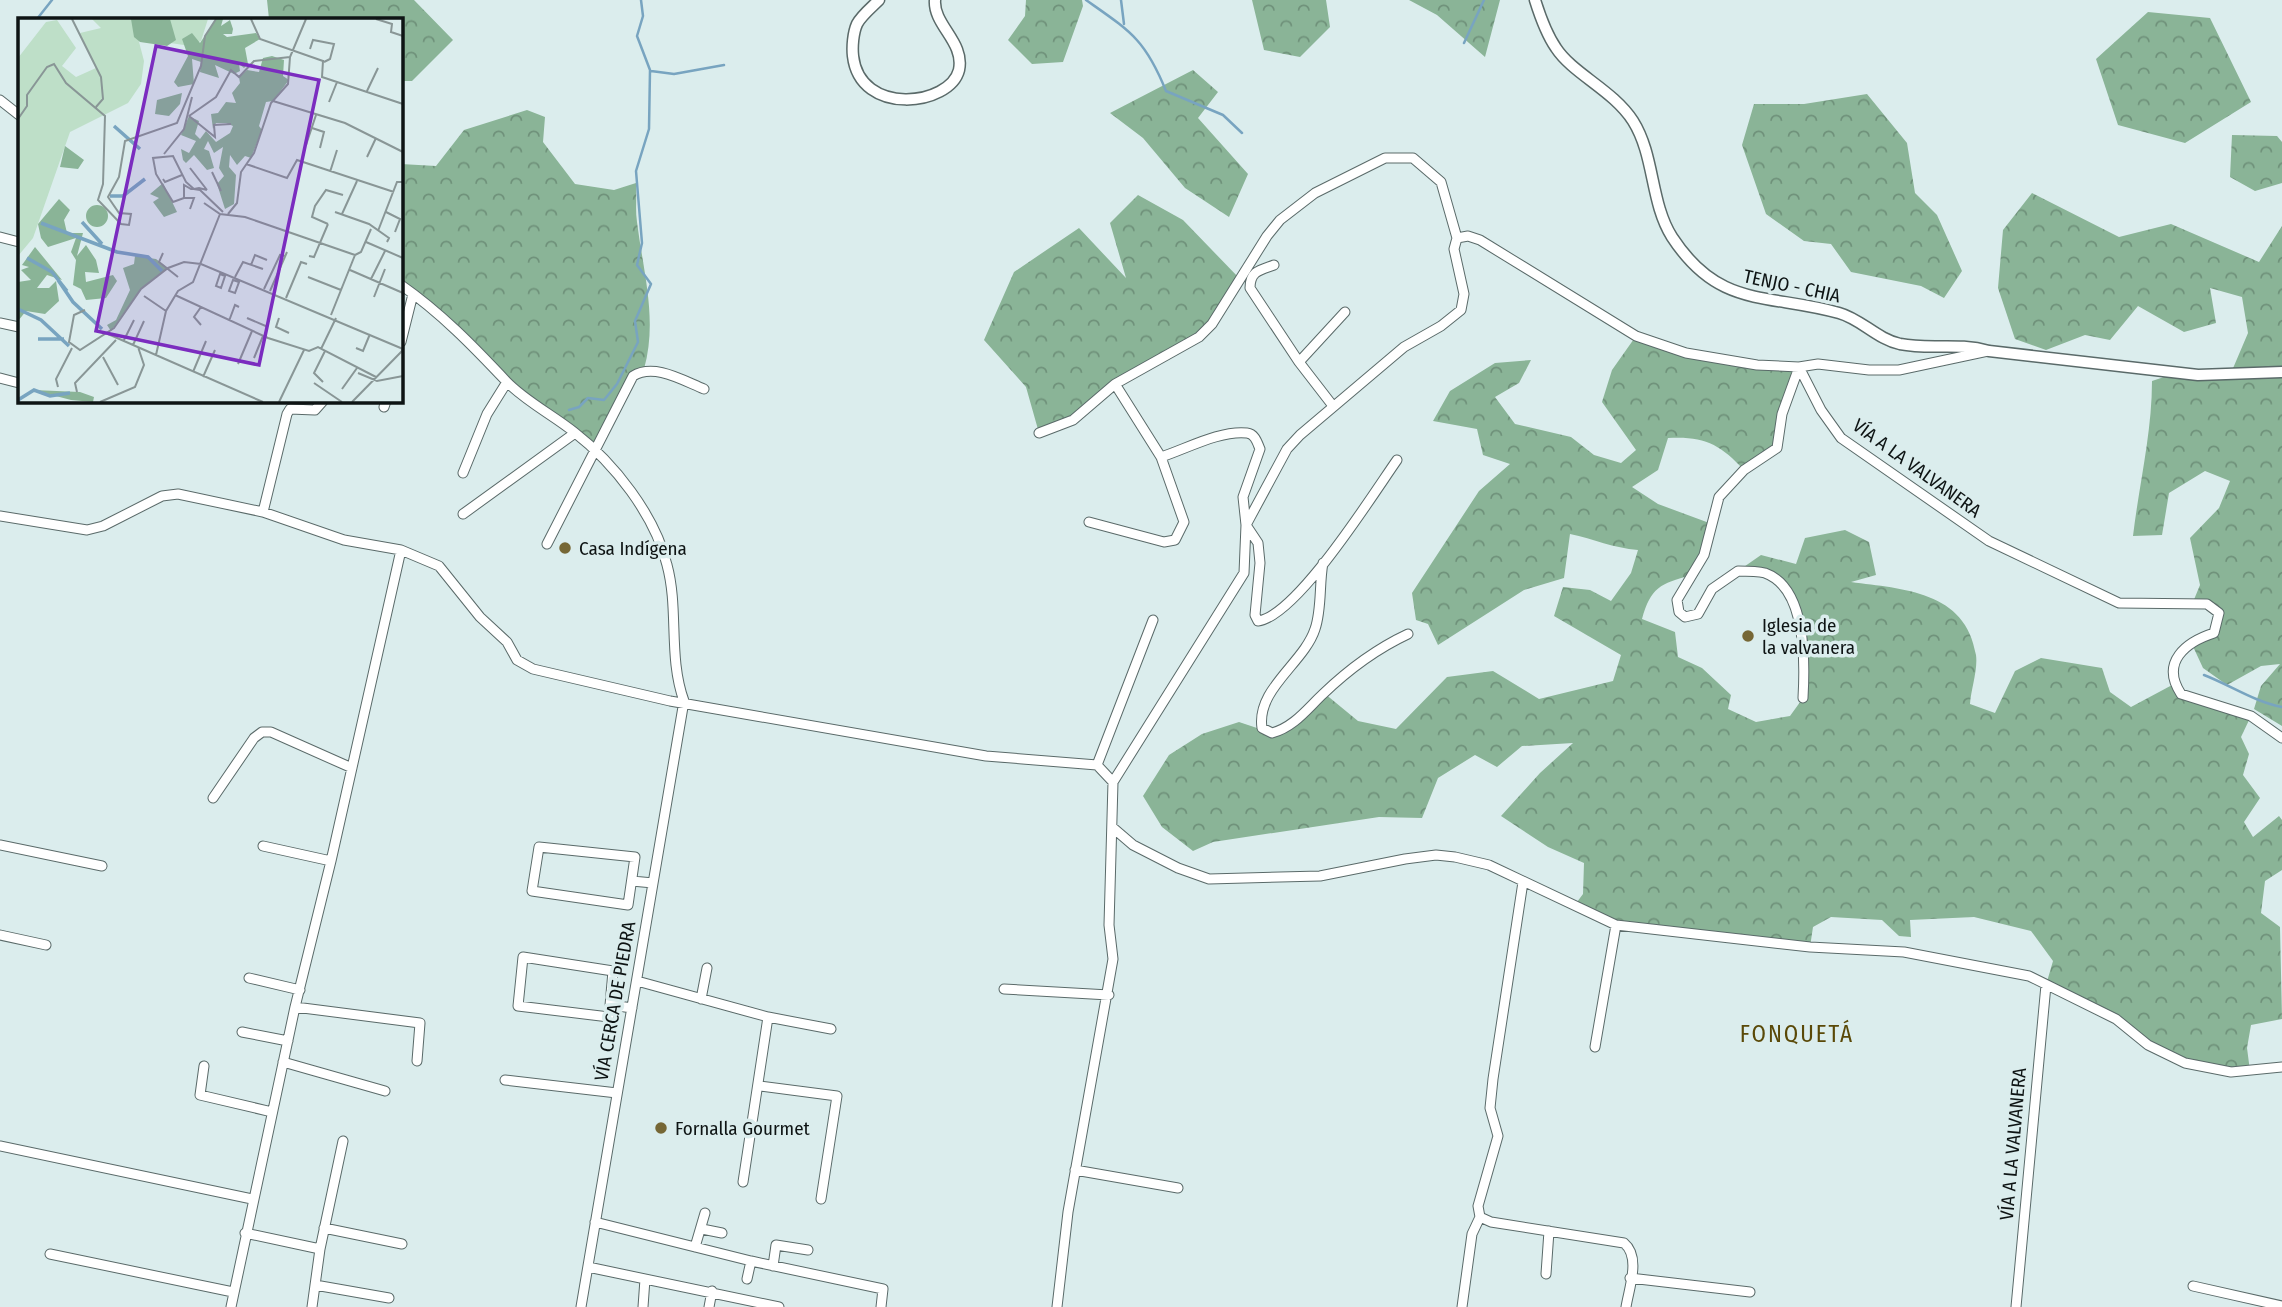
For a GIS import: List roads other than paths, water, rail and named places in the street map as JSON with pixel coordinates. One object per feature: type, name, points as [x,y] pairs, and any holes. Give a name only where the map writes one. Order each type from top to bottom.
[{"type":"street","points":[[879,0],[857,23],[852,49],[854,68],[865,86],[880,96],[911,100],[940,90],[953,82],[959,69],[957,45],[934,10],[935,0]]},
{"type":"street","name":"TENJO - CHIA","points":[[1535,0],[1557,50],[1601,86],[1632,120],[1640,134],[1662,215],[1671,235],[1691,262],[1721,287],[1764,300],[1839,313],[1889,341],[1902,344],[1929,347],[1965,344],[1989,351],[2198,375],[2282,372]]},
{"type":"street","points":[[0,100],[18,114]]},
{"type":"street","points":[[1039,433],[1073,420],[1115,384],[1180,351],[1199,337],[1212,324],[1267,236],[1288,214],[1315,193],[1385,158],[1413,158],[1441,182],[1457,238],[1454,248],[1464,294],[1461,310],[1441,326],[1404,347],[1333,406],[1287,449],[1246,525]]},
{"type":"street","points":[[1457,238],[1468,236],[1479,240],[1636,336],[1686,353],[1757,365],[1799,367],[1818,364],[1869,370],[1899,370],[1989,351]]},
{"type":"street","points":[[0,237],[18,242]]},
{"type":"street","points":[[1274,265],[1255,272],[1250,279],[1250,288],[1299,362],[1333,406]]},
{"type":"street","points":[[402,286],[457,329],[506,382],[597,452],[635,497],[668,566],[672,636],[684,701]]},
{"type":"street","points":[[402,338],[413,294]]},
{"type":"street","points":[[1299,362],[1345,312]]},
{"type":"street","points":[[0,323],[18,327]]},
{"type":"street","points":[[1799,367],[1782,414],[1777,448],[1744,470],[1719,497],[1704,555],[1677,600],[1679,611],[1685,617],[1698,614],[1712,589],[1738,571],[1766,573],[1784,588],[1796,607],[1805,662],[1803,698]]},
{"type":"street","name":"VÍA A LA VALVANERA","points":[[1799,367],[1821,410],[1841,438],[1989,541],[2119,603],[2207,604],[2218,613],[2218,623],[2214,633],[2190,640],[2178,656],[2174,666],[2175,684],[2181,694],[2251,716],[2282,738]]},
{"type":"street","points":[[547,544],[597,452],[633,376],[644,369],[704,389]]},
{"type":"street","points":[[0,378],[18,383]]},
{"type":"street","points":[[463,473],[487,414],[506,382]]},
{"type":"street","points":[[1089,522],[1164,542],[1175,540],[1184,522],[1161,457],[1115,384]]},
{"type":"street","points":[[263,512],[287,414],[290,409],[315,410],[322,402]]},
{"type":"street","points":[[463,514],[575,433]]},
{"type":"street","points":[[1057,1307],[1075,1170],[1109,995],[1113,959],[1109,925],[1113,782],[1244,573],[1246,525],[1243,497],[1260,449],[1256,438],[1248,433],[1217,438],[1161,457]]},
{"type":"street","points":[[1246,525],[1258,543],[1260,563],[1255,615],[1258,621],[1273,617],[1298,596],[1397,460]]},
{"type":"street","points":[[0,516],[88,530],[103,526],[162,496],[178,494],[263,512],[345,540],[401,550],[439,566],[480,617],[507,642],[517,660],[533,669],[670,701],[684,701],[986,756],[1097,765],[1113,782]]},
{"type":"street","points":[[231,1307],[295,1007],[401,550]]},
{"type":"street","points":[[1324,560],[1315,629],[1303,651],[1272,691],[1261,719],[1262,728],[1272,733],[1278,732],[1302,716],[1367,658],[1408,634]]},
{"type":"street","points":[[1097,765],[1153,620]]},
{"type":"street","name":"VÍA CERCA DE PIEDRA","points":[[581,1307],[684,701]]},
{"type":"street","points":[[214,798],[254,738],[262,732],[271,733],[352,768]]},
{"type":"street","points":[[1112,827],[1133,845],[1178,868],[1209,879],[1320,876],[1436,855],[1489,865],[1616,925],[1810,947],[1904,952],[2029,976],[2116,1019],[2148,1045],[2185,1063],[2231,1072],[2282,1067]]},
{"type":"street","points":[[0,845],[102,866]]},
{"type":"street","points":[[1111,848],[1133,845]]},
{"type":"street","points":[[264,846],[331,861]]},
{"type":"street","points":[[539,847],[635,857],[632,881],[628,905],[532,891],[539,847]]},
{"type":"street","points":[[632,881],[653,883]]},
{"type":"street","points":[[1462,1307],[1472,1234],[1480,1217],[1478,1206],[1499,1136],[1490,1108],[1523,882]]},
{"type":"street","points":[[1595,1047],[1616,925]]},
{"type":"street","points":[[0,935],[46,945]]},
{"type":"street","points":[[523,957],[613,971],[611,1005],[609,1017],[518,1006],[523,957]]},
{"type":"street","points":[[701,999],[707,968]]},
{"type":"street","points":[[249,978],[300,990]]},
{"type":"street","points":[[637,981],[768,1017],[831,1029]]},
{"type":"street","name":"VÍA A LA VALVANERA","points":[[2017,1307],[2046,985]]},
{"type":"street","points":[[1004,989],[1109,995]]},
{"type":"street","points":[[611,1005],[632,1008]]},
{"type":"street","points":[[295,1007],[420,1023],[417,1060]]},
{"type":"street","points":[[743,1182],[760,1086],[768,1017]]},
{"type":"street","points":[[242,1032],[288,1041]]},
{"type":"street","points":[[283,1062],[385,1091]]},
{"type":"street","points":[[204,1066],[200,1095],[272,1112]]},
{"type":"street","points":[[505,1080],[617,1093]]},
{"type":"street","points":[[760,1086],[837,1096],[821,1199]]},
{"type":"street","points":[[312,1307],[320,1249],[343,1141]]},
{"type":"street","points":[[0,1146],[252,1199]]},
{"type":"street","points":[[1075,1170],[1178,1188]]},
{"type":"street","points":[[695,1247],[705,1213]]},
{"type":"street","points":[[1480,1217],[1490,1222],[1624,1243],[1631,1249],[1633,1261],[1626,1307]]},
{"type":"street","points":[[595,1222],[751,1261],[883,1289],[881,1307]]},
{"type":"street","points":[[324,1228],[402,1244]]},
{"type":"street","points":[[702,1229],[722,1233]]},
{"type":"street","points":[[1546,1274],[1549,1231]]},
{"type":"street","points":[[245,1233],[320,1249]]},
{"type":"street","points":[[773,1266],[776,1245],[808,1250]]},
{"type":"street","points":[[50,1254],[233,1292]]},
{"type":"street","points":[[747,1279],[751,1261]]},
{"type":"street","points":[[588,1268],[779,1307]]},
{"type":"street","points":[[1630,1278],[1750,1292]]},
{"type":"street","points":[[643,1307],[645,1279]]},
{"type":"street","points":[[315,1285],[389,1298]]},
{"type":"street","points":[[2193,1286],[2282,1306]]},
{"type":"street","points":[[709,1307],[712,1292]]},
{"type":"waterway","points":[[38,18],[52,0]]},
{"type":"waterway","points":[[569,410],[579,407],[588,398],[604,400],[617,384],[638,342],[635,321],[651,284],[637,265],[642,243],[636,171],[649,129],[650,70],[637,36],[643,16],[641,0]]},
{"type":"waterway","points":[[1086,0],[1135,38],[1151,59],[1166,91],[1223,115],[1242,133]]},
{"type":"waterway","points":[[1121,0],[1124,24]]},
{"type":"waterway","points":[[1464,43],[1484,0]]},
{"type":"waterway","points":[[651,71],[674,74],[724,65]]},
{"type":"waterway","points":[[2204,675],[2252,697],[2282,707]]},
{"type":"place","name":"Casa Indígena","points":[[565,548]]},
{"type":"place","name":"Iglesia de la valvanera","points":[[1748,636]]},
{"type":"place","name":"Fornalla Gourmet","points":[[661,1128]]},
{"type":"district","name":"FONQUETÁ","points":[[1797,1034]]}]
